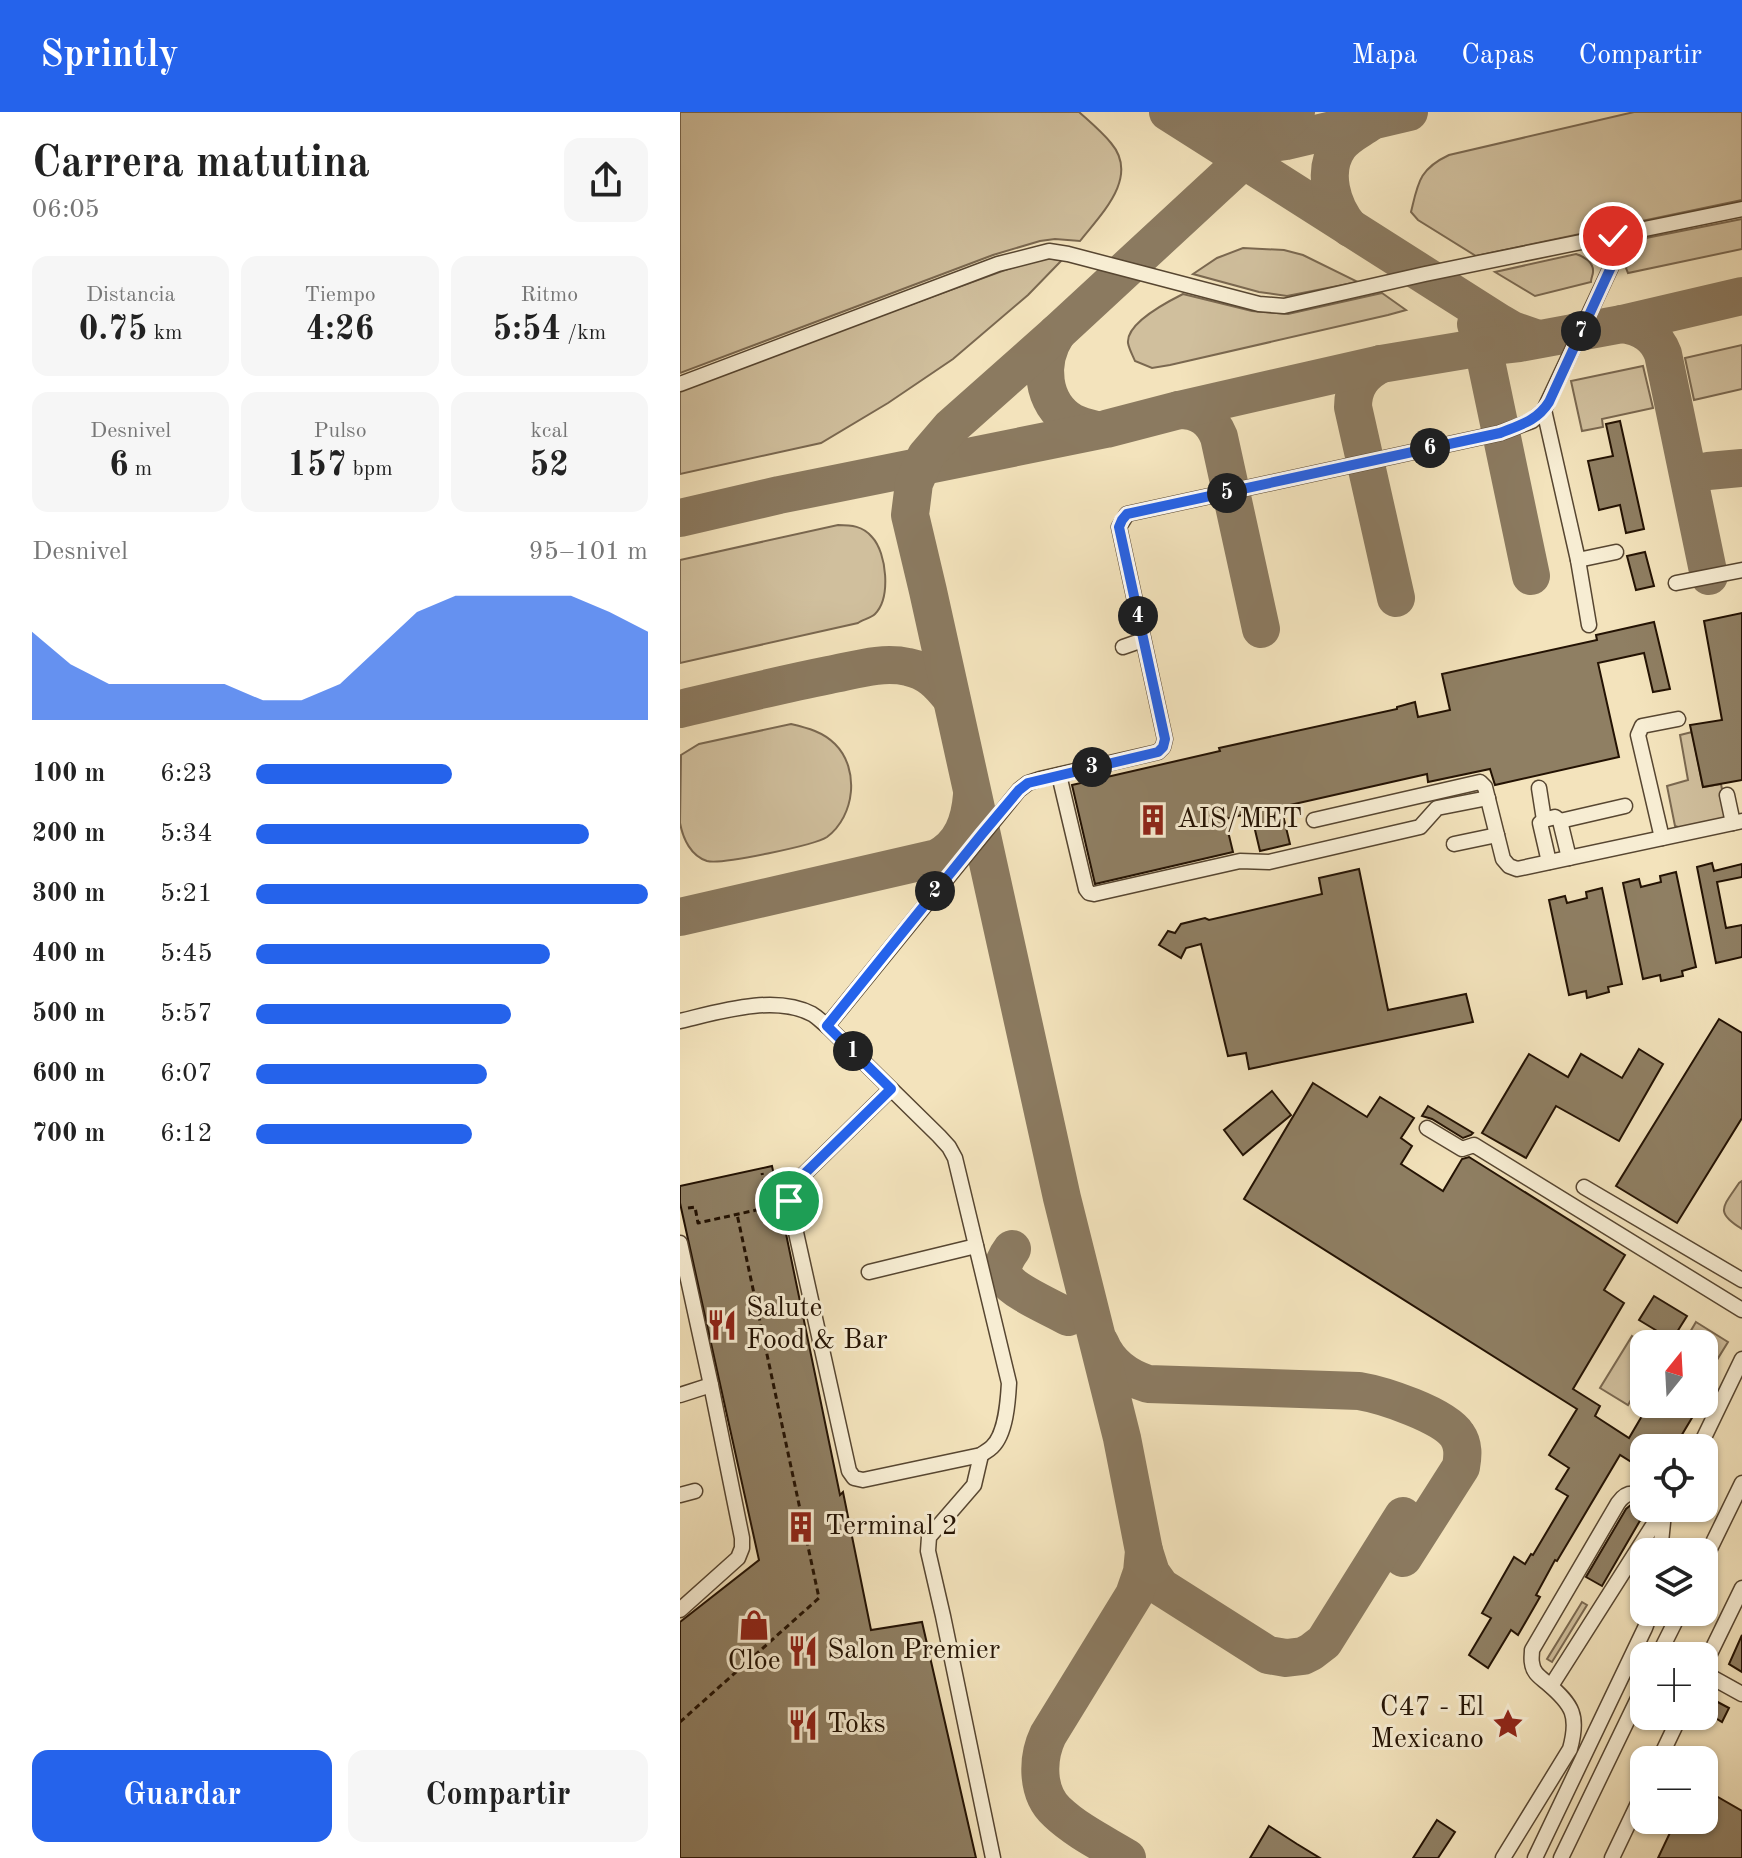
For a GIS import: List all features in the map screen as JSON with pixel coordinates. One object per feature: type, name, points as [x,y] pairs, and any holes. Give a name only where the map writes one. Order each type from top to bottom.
[{"type":"street","points":[[680,384],[998,264],[1049,251],[1259,304],[1284,306],[1742,209]]},
{"type":"street","points":[[827,1026],[1019,790],[1028,783],[1158,752],[1163,747],[1165,739],[1119,527],[1127,514],[1500,433],[1532,421],[1544,410],[1612,265],[1613,236]]},
{"type":"street","points":[[1544,410],[1578,560],[1589,625]]},
{"type":"street","points":[[1578,560],[1616,552]]},
{"type":"street","points":[[1676,583],[1742,570]]},
{"type":"street","points":[[1123,647],[1143,640]]},
{"type":"street","points":[[1662,838],[1638,735],[1642,726],[1678,719]]},
{"type":"street","points":[[1059,775],[1086,889],[1094,894],[1240,861],[1269,862],[1420,827],[1437,808],[1488,798]]},
{"type":"street","points":[[1314,820],[1480,782],[1485,787],[1503,859],[1517,869],[1738,822],[1727,795]]},
{"type":"street","points":[[1539,788],[1544,820]]},
{"type":"street","points":[[1560,821],[1625,806]]},
{"type":"street","points":[[1549,862],[1540,823],[1555,817],[1560,821],[1569,858]]},
{"type":"street","points":[[1454,844],[1497,835]]},
{"type":"street","points":[[680,1021],[759,1006],[793,1007],[812,1014],[827,1026],[939,1136],[955,1158],[1009,1383],[1008,1406],[1000,1436],[994,1446],[981,1455],[863,1480],[854,1478],[849,1471],[789,1192],[891,1089]]},
{"type":"street","points":[[1427,1128],[1462,1149],[1474,1145],[1742,1310]]},
{"type":"street","points":[[1584,1187],[1742,1280]]},
{"type":"street","points":[[680,1243],[742,1538],[738,1558],[680,1610]]},
{"type":"street","points":[[869,1272],[976,1246]]},
{"type":"street","points":[[1706,1434],[1742,1359]]},
{"type":"street","points":[[680,1395],[711,1385]]},
{"type":"street","points":[[981,1455],[974,1485],[929,1537],[928,1551],[993,1858]]},
{"type":"street","points":[[1715,1538],[1742,1483]]},
{"type":"street","points":[[680,1495],[695,1491]]},
{"type":"street","points":[[1503,1858],[1570,1749],[1575,1732],[1570,1705],[1536,1674],[1532,1665],[1532,1650],[1618,1503],[1630,1493]]},
{"type":"street","points":[[1551,1686],[1655,1522]]},
{"type":"street","points":[[1716,1642],[1742,1588]]},
{"type":"street","points":[[1535,1858],[1644,1626]]},
{"type":"street","points":[[1718,1681],[1742,1694]]},
{"type":"street","points":[[1561,1858],[1630,1715]]},
{"type":"street","points":[[1612,1858],[1630,1820]]},
{"type":"path","points":[[688,1208],[695,1207],[698,1223],[770,1207],[762,1173]]},
{"type":"path","points":[[680,1722],[819,1598],[737,1214]]},
{"type":"shaded area","points":[[680,112],[1079,112],[1111,143],[1119,156],[1121,169],[1114,195],[1080,241],[1040,241],[993,255],[680,373]]},
{"type":"shaded area","points":[[1634,112],[1742,112],[1742,200],[1476,256],[1418,220],[1411,212],[1421,178],[1431,166],[1449,155]]},
{"type":"shaded area","points":[[1742,219],[1742,249],[1628,273],[1626,268],[1631,258],[1646,238]]},
{"type":"shaded area","points":[[1243,248],[1284,250],[1303,255],[1358,282],[1287,296],[1259,292],[1193,274],[1217,258]]},
{"type":"shaded area","points":[[1576,254],[1592,265],[1591,282],[1535,296],[1495,272]]},
{"type":"shaded area","points":[[1044,258],[1062,260],[1028,295],[953,359],[821,443],[680,474],[680,389]]},
{"type":"shaded area","points":[[1382,293],[1406,310],[1170,365],[1152,368],[1135,361],[1128,343],[1129,335],[1140,321],[1183,294],[1252,311],[1288,314]]},
{"type":"shaded area","points":[[1742,345],[1742,389],[1694,400],[1685,358]]},
{"type":"shaded area","points":[[1643,366],[1653,408],[1602,419],[1603,427],[1582,431],[1571,381]]},
{"type":"shaded area","points":[[838,525],[861,528],[877,544],[884,564],[885,587],[875,614],[858,623],[680,663],[680,560]]},
{"type":"shaded area","points":[[791,724],[815,731],[835,744],[843,754],[851,779],[844,817],[827,837],[805,845],[730,860],[707,861],[696,855],[686,841],[680,823],[681,755],[699,744]]},
{"type":"shaded area","points":[[1692,732],[1703,787],[1721,784],[1726,810],[1725,819],[1687,830],[1675,826],[1667,786],[1688,780],[1680,735]]},
{"type":"shaded area","points":[[1742,1181],[1742,1229],[1727,1218],[1724,1209]]},
{"type":"shaded area","points":[[1696,1322],[1709,1330],[1691,1330]]},
{"type":"shaded area","points":[[1718,1336],[1728,1342],[1718,1358]]},
{"type":"shaded area","points":[[1630,1339],[1628,1405],[1600,1388]]},
{"type":"shaded area","points":[[1582,1602],[1587,1605],[1552,1662],[1547,1659]]},
{"type":"building","points":[[1620,421],[1644,529],[1626,533],[1620,505],[1599,510],[1588,461],[1613,456],[1606,424]]},
{"type":"building","points":[[1645,552],[1654,586],[1636,590],[1627,556]]},
{"type":"building","points":[[1742,613],[1742,780],[1703,787],[1690,725],[1722,720],[1704,621]]},
{"type":"building","points":[[1654,622],[1670,689],[1653,692],[1644,653],[1598,663],[1619,757],[1495,785],[1490,769],[1428,782],[1427,774],[1281,807],[1290,844],[1260,851],[1251,813],[1225,819],[1233,852],[1095,884],[1072,785],[1220,751],[1219,748],[1397,709],[1415,702],[1418,717],[1450,710],[1442,674],[1597,640],[1596,635]]},
{"type":"building","points":[[1712,863],[1714,871],[1742,864],[1742,877],[1717,882],[1726,928],[1742,925],[1742,957],[1716,963],[1697,867]]},
{"type":"building","points":[[1359,869],[1388,1010],[1466,994],[1473,1022],[1249,1069],[1246,1053],[1228,1056],[1201,944],[1186,948],[1181,958],[1159,945],[1168,931],[1175,933],[1181,924],[1205,918],[1209,920],[1322,894],[1319,878]]},
{"type":"building","points":[[1676,872],[1696,967],[1682,971],[1683,976],[1661,981],[1660,975],[1643,979],[1623,883],[1639,879],[1641,887],[1661,882],[1660,876]]},
{"type":"building","points":[[1602,888],[1622,984],[1608,987],[1609,992],[1587,998],[1586,991],[1569,995],[1549,900],[1565,896],[1567,903],[1587,898],[1586,892]]},
{"type":"building","points":[[1719,1019],[1742,1033],[1742,1118],[1677,1223],[1616,1186]]},
{"type":"building","points":[[1639,1049],[1663,1064],[1619,1141],[1556,1106],[1526,1158],[1482,1133],[1529,1054],[1568,1077],[1581,1054],[1622,1078]]},
{"type":"building","points":[[1313,1083],[1367,1117],[1380,1097],[1414,1118],[1401,1138],[1412,1146],[1401,1164],[1443,1191],[1462,1159],[1469,1157],[1625,1255],[1604,1290],[1624,1303],[1573,1389],[1600,1406],[1595,1416],[1630,1436],[1630,1461],[1620,1455],[1555,1560],[1536,1595],[1540,1597],[1518,1635],[1511,1630],[1488,1668],[1469,1655],[1491,1618],[1482,1613],[1514,1557],[1525,1564],[1533,1555],[1568,1496],[1556,1489],[1569,1468],[1549,1455],[1577,1409],[1244,1199]]},
{"type":"building","points":[[1272,1091],[1291,1115],[1243,1155],[1224,1130]]},
{"type":"building","points":[[1428,1106],[1473,1133],[1463,1138],[1422,1116]]},
{"type":"building","name":"Terminal 2","points":[[772,1166],[871,1630],[922,1622],[976,1858],[680,1858],[680,1622],[759,1560],[680,1203],[680,1186]]},
{"type":"building","points":[[1654,1296],[1687,1316],[1678,1330],[1656,1330],[1639,1320]]},
{"type":"building","points":[[1641,1418],[1692,1418],[1682,1434],[1631,1434]]},
{"type":"building","points":[[1630,1506],[1630,1522],[1639,1522],[1602,1586],[1586,1577]]},
{"type":"building","points":[[1742,1635],[1742,1672],[1729,1664]]},
{"type":"building","points":[[1718,1702],[1729,1708],[1722,1722],[1718,1720]]},
{"type":"building","points":[[1718,1797],[1742,1811],[1742,1858],[1658,1858],[1669,1834],[1718,1834]]},
{"type":"building","points":[[1437,1820],[1455,1832],[1438,1858],[1413,1858]]},
{"type":"building","points":[[1269,1826],[1297,1844],[1320,1858],[1250,1858]]},
{"type":"taxiway","points":[[1168,112],[1500,323],[1538,339]]},
{"type":"taxiway","points":[[1177,115],[1223,120],[1269,112]]},
{"type":"taxiway","points":[[1127,1858],[1057,1812],[1045,1795],[1040,1775],[1048,1735],[1134,1595],[1142,1572],[1144,1551],[1122,1438],[1062,1198],[910,515],[914,483],[926,456],[950,428],[1296,112]]},
{"type":"taxiway","points":[[1259,145],[1409,112]]},
{"type":"taxiway","points":[[1350,228],[1334,199],[1331,166],[1342,142],[1369,123]]},
{"type":"taxiway","points":[[680,518],[1106,429],[1381,364],[1622,324],[1742,296]]},
{"type":"taxiway","points":[[1476,324],[1531,576]]},
{"type":"taxiway","points":[[1622,324],[1647,333],[1663,354],[1709,576]]},
{"type":"taxiway","points":[[1057,333],[1045,369],[1049,393],[1054,404],[1072,422],[1096,430]]},
{"type":"taxiway","points":[[1381,364],[1360,381],[1353,407],[1396,598]]},
{"type":"taxiway","points":[[1179,410],[1204,417],[1219,437],[1261,629]]},
{"type":"taxiway","points":[[1708,471],[1742,468]]},
{"type":"taxiway","points":[[680,709],[810,679],[888,665],[921,671],[951,698]]},
{"type":"taxiway","points":[[680,917],[937,858],[959,839],[969,814],[972,795]]},
{"type":"taxiway","points":[[1012,1249],[1003,1267],[1006,1279],[1026,1295],[1068,1317]]},
{"type":"taxiway","points":[[1100,1343],[1119,1369],[1148,1384],[1359,1391],[1412,1407],[1440,1420],[1457,1435],[1461,1443],[1461,1467],[1403,1558]]},
{"type":"taxiway","points":[[1144,1551],[1151,1573],[1161,1587],[1268,1655],[1286,1658],[1303,1656],[1324,1642],[1403,1516]]},
{"type":"place","name":"AIS/MET","points":[[1153,820]]},
{"type":"place","name":"Salute Food & Bar","points":[[722,1325]]},
{"type":"place","name":"Terminal 2","points":[[801,1527]]},
{"type":"place","name":"Cloe","points":[[754,1625]]},
{"type":"place","name":"Salon Premier","points":[[803,1651]]},
{"type":"place","name":"C47 - El Mexicano","points":[[1508,1724]]},
{"type":"place","name":"Toks","points":[[803,1725]]},
{"type":"route","points":[[789,1201],[789,1192],[794,1184],[891,1089],[827,1026],[982,834],[1028,783],[1158,752],[1163,747],[1165,739],[1119,527],[1127,514],[1500,433],[1532,421],[1549,402],[1612,265],[1613,236]]}]
